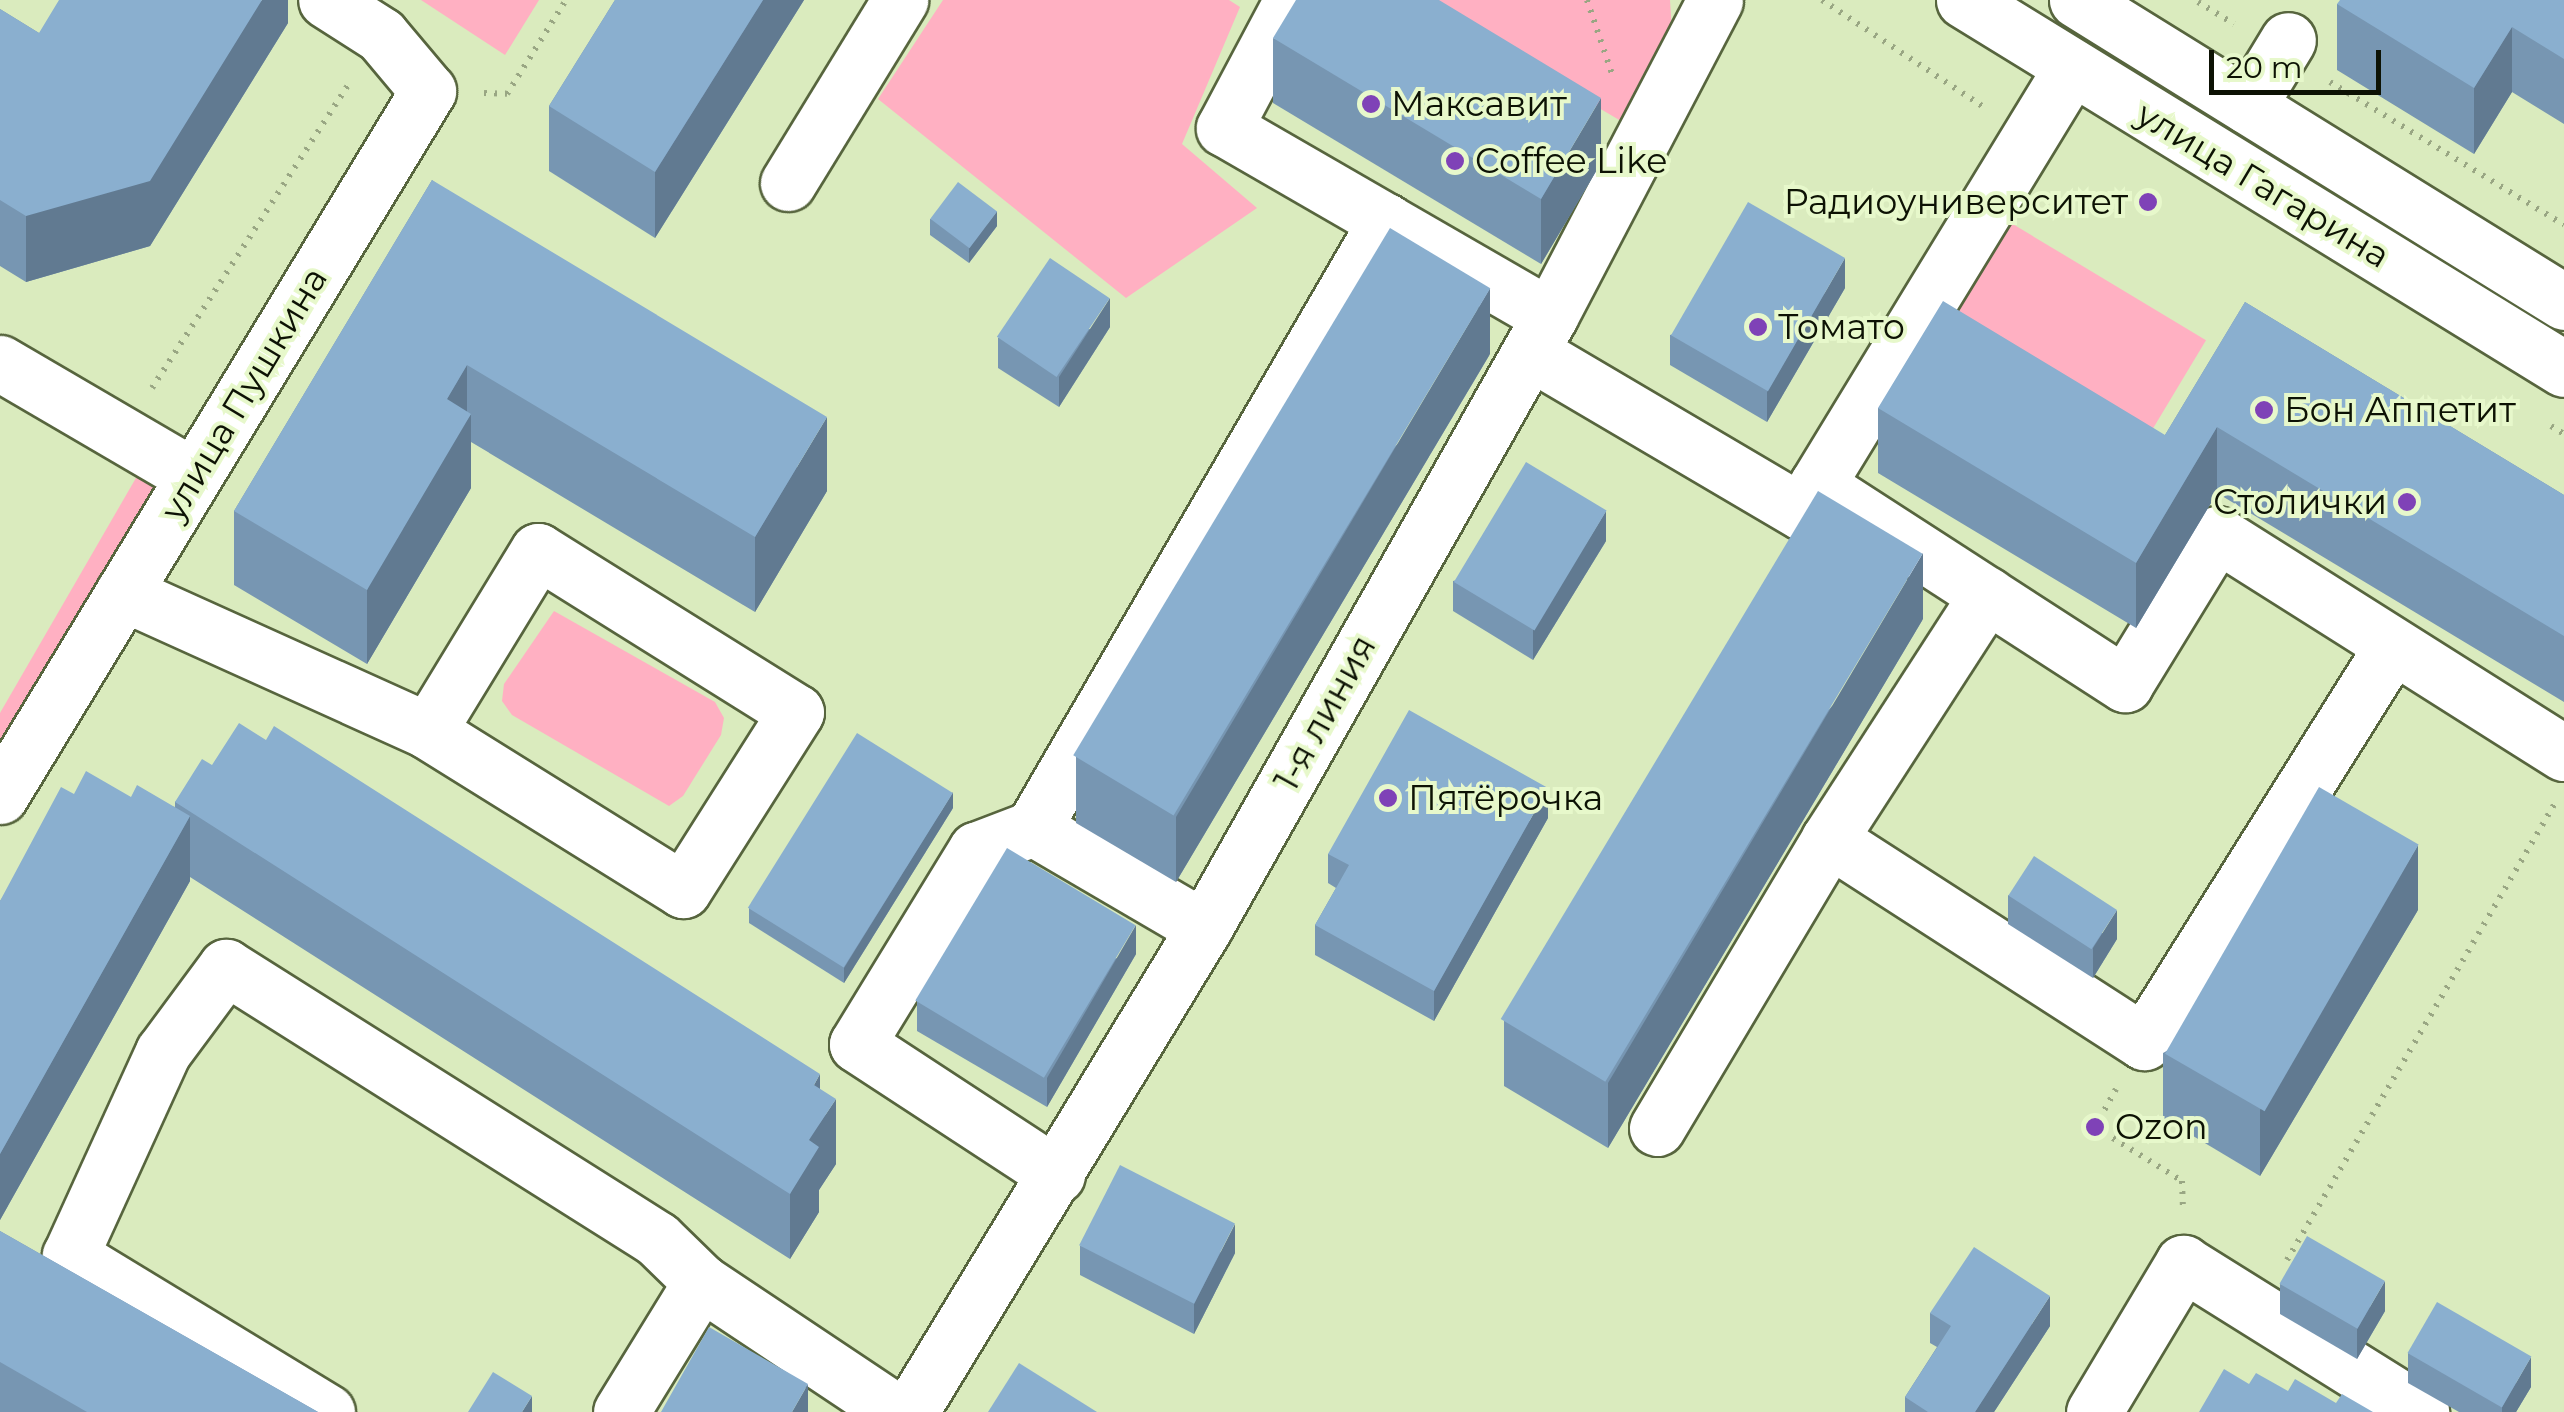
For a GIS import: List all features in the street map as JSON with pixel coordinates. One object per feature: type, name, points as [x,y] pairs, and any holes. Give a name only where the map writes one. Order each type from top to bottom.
[{"type":"street","points":[[326,0],[392,18],[428,91]]},
{"type":"street","points":[[788,183],[900,0]]},
{"type":"street","points":[[1292,0],[1224,128],[1386,221],[1540,334],[1802,512],[2072,67]]},
{"type":"street","name":"1-я линия","points":[[910,1412],[1204,928],[1540,334],[1638,156],[1715,0]]},
{"type":"street","name":"улица Гагарина","points":[[1964,0],[2564,368]]},
{"type":"street","name":"улица Гагарина","points":[[2077,0],[2564,302]]},
{"type":"street","points":[[2248,106],[2286,46]]},
{"type":"street","name":"улица Пушкина","points":[[0,796],[428,91]]},
{"type":"street","points":[[1589,126],[1638,156]]},
{"type":"street","points":[[1057,1174],[856,1044],[976,850],[1033,828],[1386,221]]},
{"type":"street","points":[[0,363],[193,476]]},
{"type":"street","points":[[1817,485],[2126,684],[2217,534],[2564,753]]},
{"type":"street","points":[[123,593],[428,731],[683,890],[796,712],[538,551],[428,731]]},
{"type":"street","points":[[1657,1128],[1829,839],[1987,595]]},
{"type":"street","points":[[1829,839],[2144,1042],[2392,646]]},
{"type":"street","points":[[1033,828],[1204,928]]},
{"type":"street","points":[[327,1412],[270,1397],[70,1256],[163,1052],[226,967],[657,1239],[700,1282],[896,1412]]},
{"type":"street","points":[[2094,1412],[2183,1263],[2422,1412]]},
{"type":"street","points":[[621,1412],[700,1282]]},
{"type":"path","points":[[428,91],[507,94],[566,0]]},
{"type":"path","points":[[1822,0],[2029,137]]},
{"type":"path","points":[[2195,0],[2286,46],[2564,225]]},
{"type":"path","points":[[103,424],[392,18]]},
{"type":"path","points":[[2258,1308],[2564,788]]},
{"type":"path","points":[[2144,1042],[2094,1127],[2182,1181],[2183,1263]]},
{"type":"shaded area","points":[[421,0],[539,0],[505,55]]},
{"type":"shaded area","points":[[943,0],[1229,0],[1240,7],[1182,144],[1257,208],[1126,298],[878,99]]},
{"type":"shaded area","points":[[1415,0],[1670,0],[1672,33],[1621,121]]},
{"type":"shaded area","points":[[1996,214],[2206,340],[2131,464],[1921,338]]},
{"type":"shaded area","points":[[151,452],[193,476],[0,796],[0,713]]},
{"type":"shaded area","points":[[554,611],[715,702],[724,718],[721,735],[683,796],[669,806],[512,715],[502,701],[504,684]]},
{"type":"building","points":[[59,0],[262,0],[150,181],[26,216],[0,200],[0,9],[39,33]]},
{"type":"building","points":[[615,0],[763,0],[655,172],[549,106]]},
{"type":"building","points":[[1296,0],[1439,0],[1601,98],[1541,199],[1273,38]]},
{"type":"building","points":[[2340,0],[2564,0],[2564,59],[2512,27],[2474,88],[2337,4]]},
{"type":"building","points":[[432,180],[827,417],[755,537],[467,365],[447,399],[471,414],[367,590],[234,511]]},
{"type":"building","points":[[958,182],[997,211],[969,248],[930,219]]},
{"type":"building","name":"Томато","points":[[1748,202],[1845,258],[1768,391],[1671,335]]},
{"type":"building","points":[[1390,228],[1490,288],[1174,815],[1073,755]]},
{"type":"building","points":[[1050,258],[1110,298],[1057,377],[997,337]]},
{"type":"building","points":[[1943,301],[2165,435],[2245,302],[2564,495],[2564,636],[2217,427],[2136,563],[1878,408]]},
{"type":"building","points":[[1526,462],[1607,510],[1534,630],[1454,582]]},
{"type":"building","points":[[1818,491],[1923,554],[1605,1082],[1501,1019]]},
{"type":"building","points":[[1409,710],[1548,788],[1434,991],[1315,925],[1349,865],[1328,854]]},
{"type":"building","points":[[239,723],[266,740],[274,726],[820,1074],[814,1085],[836,1099],[809,1140],[819,1147],[790,1194],[175,802],[202,759],[212,765]]},
{"type":"building","points":[[857,733],[953,793],[844,968],[748,908]]},
{"type":"building","points":[[86,771],[131,797],[137,785],[190,816],[0,1154],[0,901],[61,787],[74,794]]},
{"type":"building","points":[[2319,787],[2419,844],[2265,1111],[2165,1054]]},
{"type":"building","points":[[1007,848],[1136,925],[1044,1078],[915,1001]]},
{"type":"building","points":[[2034,856],[2117,910],[2091,949],[2008,895]]},
{"type":"building","points":[[1120,1165],[1235,1224],[1194,1304],[1079,1245]]},
{"type":"building","points":[[0,1231],[318,1412],[87,1412],[0,1362]]},
{"type":"building","points":[[2307,1236],[2385,1281],[2357,1329],[2280,1284]]},
{"type":"building","points":[[1974,1247],[2050,1296],[1975,1412],[1928,1412],[1905,1397],[1951,1326],[1930,1313]]},
{"type":"building","points":[[2437,1302],[2531,1356],[2502,1408],[2408,1353]]},
{"type":"building","points":[[709,1327],[808,1384],[792,1412],[661,1412]]},
{"type":"building","points":[[1019,1363],[1097,1412],[988,1412]]},
{"type":"building","points":[[2224,1369],[2249,1384],[2256,1373],[2288,1391],[2295,1379],[2336,1403],[2342,1394],[2373,1412],[2199,1412]]},
{"type":"building","points":[[493,1372],[532,1396],[522,1412],[468,1412]]},
{"type":"place","name":"Максавит","points":[[1371,104]]},
{"type":"place","name":"Coffee Like","points":[[1455,161]]},
{"type":"place","name":"Радиоуниверситет","points":[[2148,202]]},
{"type":"place","name":"Томато","points":[[1758,327]]},
{"type":"place","name":"Бон Аппетит","points":[[2264,410]]},
{"type":"place","name":"Столички","points":[[2407,502]]},
{"type":"place","name":"Пятёрочка","points":[[1388,798]]},
{"type":"place","name":"Ozon","points":[[2095,1127]]}]
